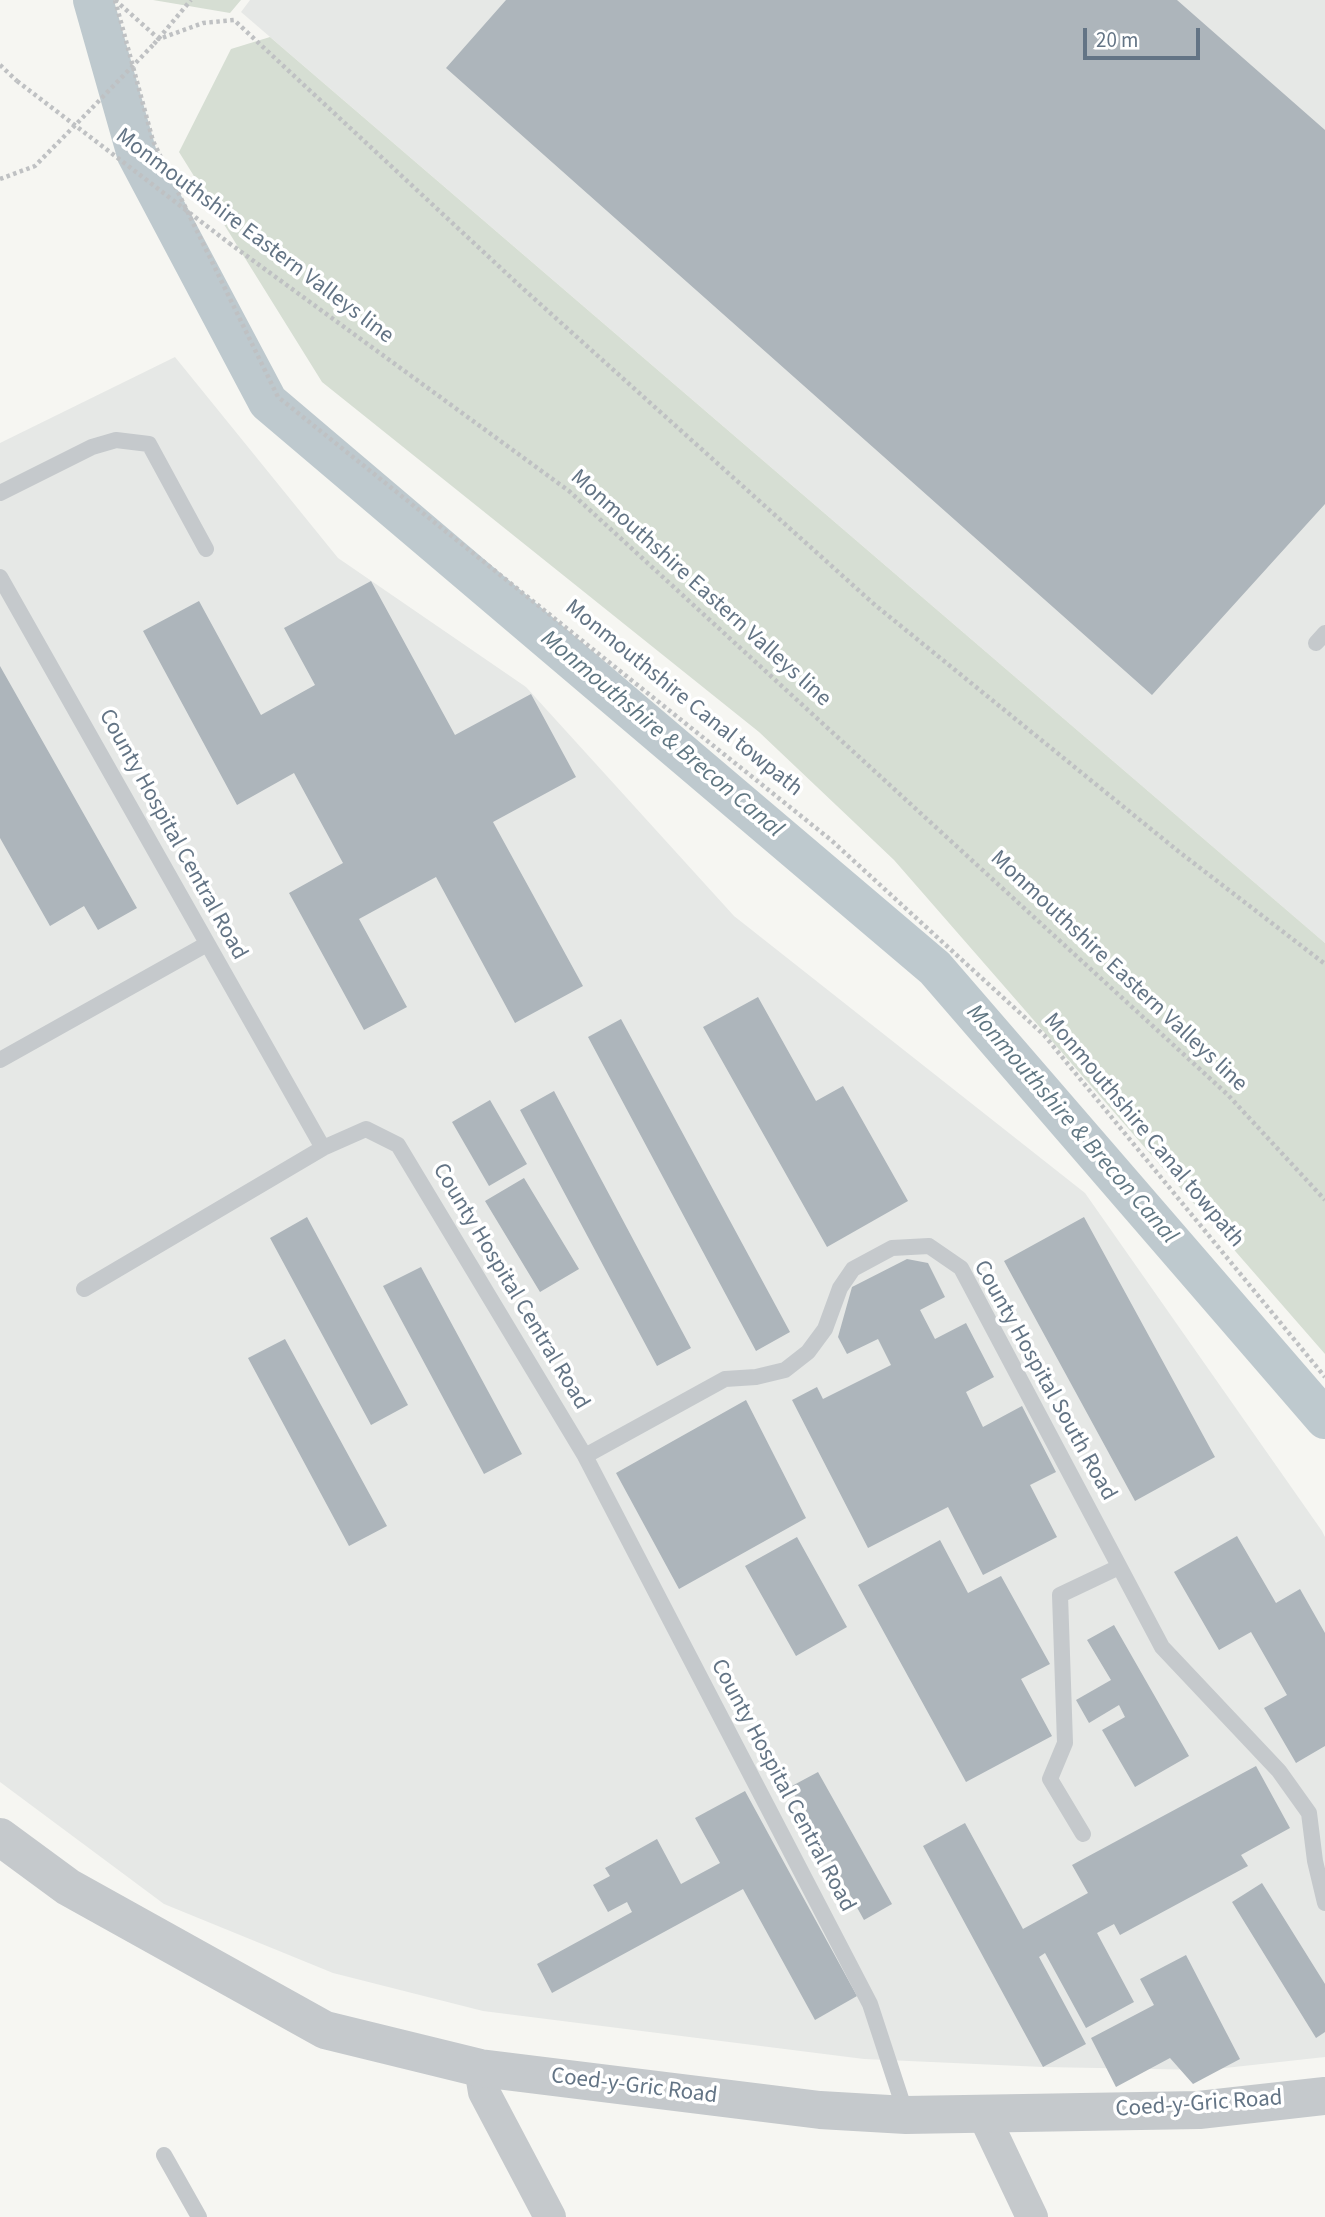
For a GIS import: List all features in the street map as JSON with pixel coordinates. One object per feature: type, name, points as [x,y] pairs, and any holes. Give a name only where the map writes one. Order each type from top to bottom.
[{"type":"street","name":"Coed-y-Gric Road","points":[[0,1837],[68,1887],[325,2030],[480,2068],[820,2110],[906,2115],[1199,2110],[1325,2096]]},
{"type":"street","points":[[480,2068],[484,2092],[550,2217]]},
{"type":"street","points":[[983,2114],[1032,2217]]},
{"type":"lane","points":[[0,493],[92,447],[116,440],[149,444],[206,549]]},
{"type":"lane","name":"County Hospital Central Road","points":[[0,577],[323,1148],[366,1129],[398,1145],[585,1456],[870,2004],[906,2115]]},
{"type":"lane","points":[[0,1060],[207,944]]},
{"type":"lane","points":[[84,1289],[323,1148]]},
{"type":"lane","name":"County Hospital South Road","points":[[585,1456],[725,1379],[756,1377],[785,1370],[808,1352],[825,1329],[840,1288],[853,1269],[892,1248],[929,1247],[961,1268],[1162,1647],[1279,1771],[1309,1813],[1315,1861],[1325,1903]]},
{"type":"lane","points":[[1083,1833],[1050,1779],[1065,1743],[1060,1595],[1119,1566]]},
{"type":"lane","points":[[164,2155],[199,2217]]},
{"type":"path","points":[[115,0],[159,39]]},
{"type":"path","name":"Monmouthshire Canal towpath","points":[[115,0],[153,141],[278,397],[831,840],[1044,1035],[1325,1377]]},
{"type":"path","points":[[0,179],[34,166],[159,39],[191,0]]},
{"type":"path","points":[[159,39],[203,23],[234,20],[519,285],[875,605],[1178,851],[1325,964]]},
{"type":"path","name":"Monmouthshire Eastern Valleys line","points":[[0,65],[17,81],[229,243],[569,491],[1228,1095],[1325,1200]]},
{"type":"shaded area","points":[[153,0],[241,0],[230,13]]},
{"type":"shaded area","points":[[250,0],[1325,0],[1325,943],[241,12]]},
{"type":"shaded area","points":[[270,37],[1325,943],[1325,1354],[894,860],[759,732],[322,382],[179,152],[231,49]]},
{"type":"shaded area","points":[[175,357],[338,558],[526,687],[734,916],[1085,1193],[1322,1531],[1325,1537],[1325,2057],[1207,2070],[1043,2067],[864,2059],[483,2011],[333,1973],[164,1904],[0,1782],[0,443]]},
{"type":"building","points":[[506,0],[1177,0],[1325,130],[1325,504],[1152,695],[446,68]]},
{"type":"building","points":[[371,581],[455,735],[531,694],[576,777],[493,822],[583,986],[515,1023],[436,877],[359,919],[407,1007],[364,1030],[289,893],[343,863],[294,773],[237,805],[143,631],[199,601],[261,715],[315,685],[284,628]]},
{"type":"building","points":[[0,666],[137,908],[98,930],[84,906],[50,926],[0,838]]},
{"type":"building","points":[[758,997],[816,1101],[843,1086],[908,1201],[827,1247],[703,1027]]},
{"type":"building","points":[[621,1019],[790,1332],[756,1351],[588,1037]]},
{"type":"building","points":[[554,1091],[691,1348],[657,1366],[520,1110]]},
{"type":"building","points":[[490,1100],[527,1164],[489,1186],[452,1122]]},
{"type":"building","points":[[524,1178],[579,1269],[540,1292],[485,1201]]},
{"type":"building","points":[[307,1217],[408,1405],[371,1425],[270,1238]]},
{"type":"building","points":[[1084,1217],[1215,1457],[1135,1501],[1004,1261]]},
{"type":"building","points":[[907,1259],[928,1263],[945,1297],[920,1310],[935,1339],[966,1323],[994,1377],[966,1392],[983,1427],[1022,1406],[1056,1472],[1030,1485],[1057,1537],[983,1575],[948,1507],[868,1548],[792,1400],[817,1387],[823,1399],[891,1365],[878,1339],[847,1354],[838,1337],[852,1287]]},
{"type":"building","points":[[421,1267],[522,1454],[484,1474],[383,1286]]},
{"type":"building","points":[[285,1339],[387,1526],[349,1546],[248,1358]]},
{"type":"building","points":[[746,1400],[806,1518],[679,1589],[616,1473]]},
{"type":"building","points":[[1237,1536],[1276,1603],[1300,1589],[1325,1633],[1325,1746],[1296,1763],[1264,1708],[1287,1695],[1251,1632],[1219,1650],[1174,1572]]},
{"type":"building","points":[[797,1537],[847,1627],[796,1656],[745,1566]]},
{"type":"building","points":[[940,1540],[968,1593],[1001,1576],[1050,1664],[1021,1679],[1052,1736],[966,1782],[858,1585]]},
{"type":"building","points":[[1114,1625],[1189,1756],[1135,1787],[1102,1730],[1125,1717],[1119,1705],[1089,1723],[1076,1700],[1111,1680],[1087,1640]]},
{"type":"building","points":[[1256,1766],[1290,1828],[1241,1855],[1248,1866],[1120,1935],[1114,1924],[1097,1933],[1134,2002],[1086,2028],[1045,1953],[1039,1957],[1086,2044],[1043,2067],[923,1846],[965,1823],[1023,1929],[1088,1893],[1072,1865]]},
{"type":"building","points":[[818,1772],[892,1904],[864,1920],[790,1787]]},
{"type":"building","points":[[745,1791],[857,1996],[815,2020],[743,1889],[552,1993],[537,1964],[632,1912],[627,1902],[608,1912],[593,1885],[610,1876],[605,1868],[657,1839],[681,1884],[720,1863],[695,1818]]},
{"type":"building","points":[[1262,1883],[1325,1984],[1325,2032],[1316,2038],[1232,1902]]},
{"type":"building","points":[[1186,1955],[1240,2059],[1193,2084],[1170,2058],[1116,2087],[1091,2038],[1154,2005],[1140,1979]]},
{"type":"waterway","name":"Monmouthshire & Brecon Canal","points":[[93,0],[137,155],[268,402],[935,968],[1325,1419]]}]
